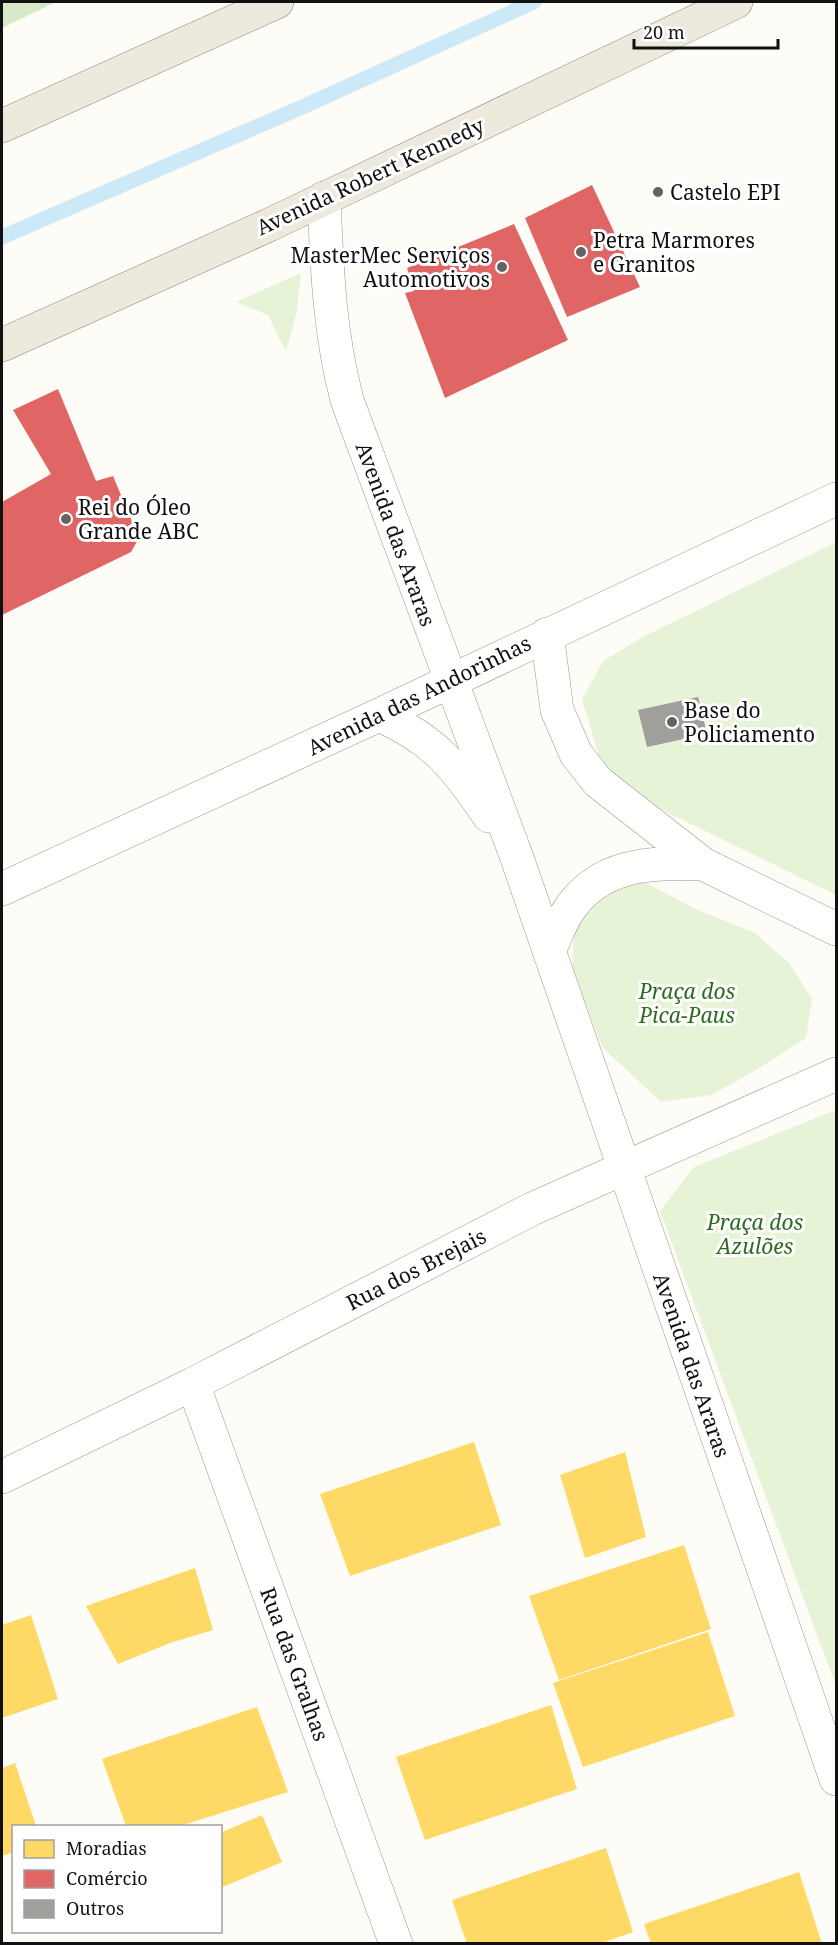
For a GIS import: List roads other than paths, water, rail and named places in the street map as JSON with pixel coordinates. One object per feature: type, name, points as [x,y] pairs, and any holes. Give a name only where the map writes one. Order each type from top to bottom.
[{"type":"main road","points":[[2,126],[277,2]]},
{"type":"main road","name":"Avenida Robert Kennedy","points":[[2,345],[324,198],[736,2]]},
{"type":"street","name":"Avenida das Araras","points":[[324,198],[327,294],[335,351],[347,400],[517,858],[837,1779]]},
{"type":"street","name":"Avenida das Andorinhas","points":[[2,889],[379,715],[837,499]]},
{"type":"street","points":[[547,634],[557,710],[576,754],[598,782],[703,864],[837,929]]},
{"type":"street","name":"Avenida das Araras","points":[[379,715],[423,737],[449,761],[517,858]]},
{"type":"street","points":[[549,951],[567,912],[593,886],[609,874],[636,866],[669,863],[703,864]]},
{"type":"street","name":"Rua dos Brejais","points":[[2,1477],[193,1384],[532,1209],[837,1074]]},
{"type":"street","name":"Rua das Gralhas","points":[[193,1384],[396,1944]]},
{"type":"waterway","points":[[2,237],[300,108],[534,2]]},
{"type":"place","name":"Castelo EPI","points":[[658,192]]},
{"type":"place","name":"Petra Marmores e Granitos","points":[[581,252]]},
{"type":"place","name":"MasterMec Serviços Automotivos","points":[[502,267]]},
{"type":"place","name":"Rei do Óleo Grande ABC","points":[[66,519]]},
{"type":"place","name":"Base do Policiamento","points":[[672,722]]},
{"type":"park label","name":"Praça dos Pica-Paus","points":[[687,1003]]},
{"type":"park label","name":"Praça dos Azulões","points":[[755,1234]]}]
